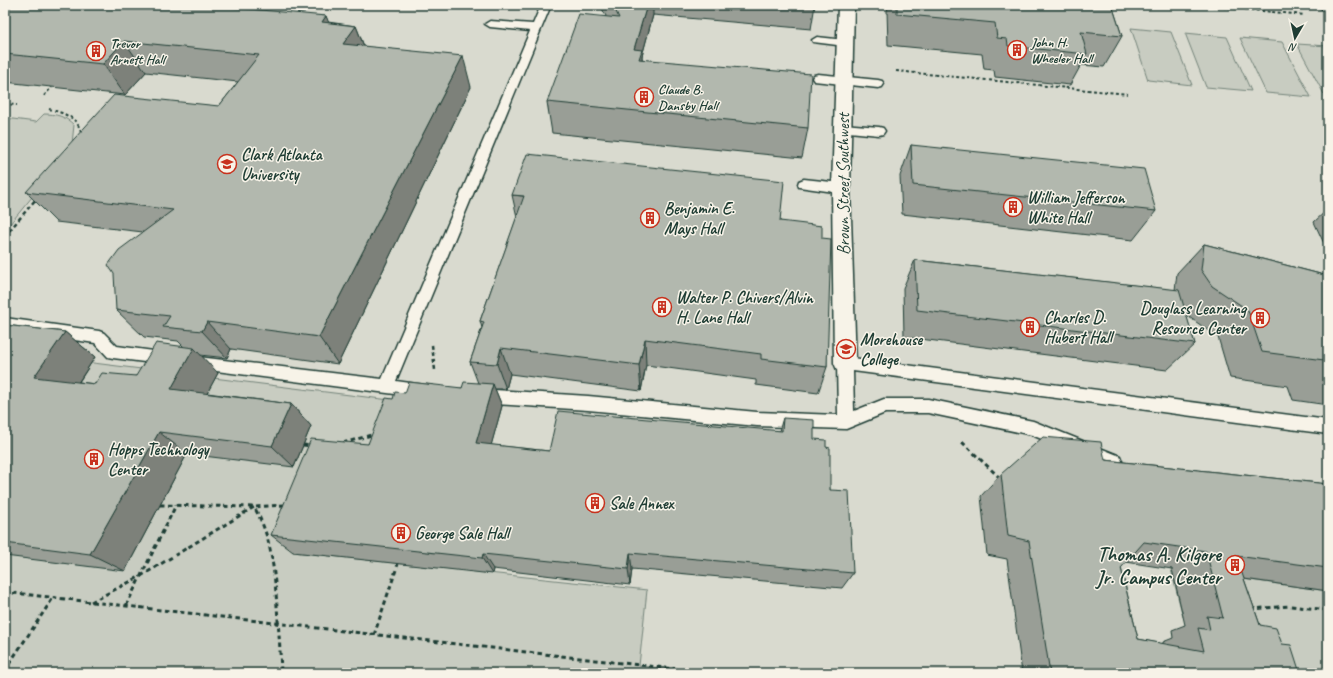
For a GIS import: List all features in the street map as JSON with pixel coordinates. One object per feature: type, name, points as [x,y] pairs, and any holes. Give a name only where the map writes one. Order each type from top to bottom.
[{"type":"street","name":"Brown Street Southwest","points":[[845,363],[841,188],[846,5]]},
{"type":"lane","points":[[386,387],[546,5]]},
{"type":"lane","points":[[490,24],[537,28]]},
{"type":"lane","points":[[817,40],[845,43]]},
{"type":"lane","points":[[818,78],[878,84]]},
{"type":"lane","points":[[843,128],[879,132]]},
{"type":"lane","points":[[804,184],[841,188]]},
{"type":"lane","points":[[5,324],[99,337],[113,352],[386,387],[438,392]]},
{"type":"lane","points":[[846,422],[845,363],[1328,427]]},
{"type":"lane","points":[[461,395],[588,403],[758,419],[846,422],[884,406],[928,406],[1033,428],[1114,461]]},
{"type":"path","points":[[1201,5],[1306,15]]},
{"type":"path","points":[[891,71],[1128,94]]},
{"type":"path","points":[[44,96],[52,87]]},
{"type":"path","points":[[5,104],[17,105]]},
{"type":"path","points":[[49,109],[68,114],[81,130],[81,136]]},
{"type":"path","points":[[5,236],[40,194]]},
{"type":"path","points":[[337,445],[367,435],[381,434]]},
{"type":"path","points":[[962,442],[1000,478]]},
{"type":"path","points":[[303,445],[317,446]]},
{"type":"path","points":[[286,505],[290,500]]},
{"type":"path","points":[[160,505],[254,507],[292,505]]},
{"type":"path","points":[[126,606],[176,505]]},
{"type":"path","points":[[91,602],[141,576],[254,507]]},
{"type":"path","points":[[254,507],[262,518],[270,539],[279,624],[281,673]]},
{"type":"path","points":[[374,635],[398,564]]},
{"type":"path","points":[[5,592],[709,673]]},
{"type":"path","points":[[5,670],[53,598]]},
{"type":"path","points":[[1248,609],[1273,605],[1306,606],[1328,610]]},
{"type":"shaded area","name":"Morehouse College","points":[[5,5],[1328,5],[1328,673],[5,673]]},
{"type":"shaded area","points":[[1131,28],[1171,32],[1192,85],[1148,80]]},
{"type":"shaded area","points":[[1185,33],[1227,37],[1251,91],[1206,87]]},
{"type":"shaded area","points":[[1240,38],[1282,42],[1311,97],[1266,93]]},
{"type":"shaded area","points":[[1297,44],[1328,46],[1328,98],[1326,98]]},
{"type":"shaded area","points":[[44,114],[60,116],[67,119],[74,125],[72,144],[69,152],[5,230],[5,118],[36,122]]},
{"type":"shaded area","points":[[5,352],[406,402],[293,552],[647,590],[639,666],[709,673],[5,673]]},
{"type":"shaded area","points":[[1171,569],[1328,591],[1328,673],[1254,673],[1215,621],[1183,617]]},
{"type":"building","points":[[5,5],[205,5],[326,16],[322,22],[356,26],[343,44],[463,56],[319,337],[207,322],[202,331],[163,327],[170,316],[116,310],[114,274],[108,265],[119,250],[173,210],[26,192],[114,95],[219,106],[259,55],[124,41],[103,64],[5,54]]},
{"type":"building","points":[[613,5],[647,5],[634,49],[642,50],[639,59],[811,74],[808,128],[547,102],[579,14],[619,18]]},
{"type":"building","points":[[897,5],[1112,5],[1122,36],[1081,32],[1087,54],[1008,46],[1007,39],[997,38],[995,23],[897,14]]},
{"type":"building","points":[[911,145],[1144,169],[1156,211],[913,185]]},
{"type":"building","points":[[527,154],[784,181],[780,221],[822,226],[822,238],[831,239],[827,367],[761,359],[761,354],[645,339],[639,365],[501,348],[497,364],[470,362],[484,322],[480,321],[524,196],[512,195]]},
{"type":"building","points":[[1204,244],[1328,276],[1328,371],[1324,360],[1262,352],[1248,310],[1212,286],[1201,270]]},
{"type":"building","points":[[915,260],[1179,290],[1195,344],[917,310]]},
{"type":"building","name":"Hopps Technology Center","points":[[5,325],[65,332],[34,377],[95,384],[102,373],[136,376],[156,343],[194,348],[171,389],[291,404],[272,446],[159,432],[90,554],[5,543]]},
{"type":"building","points":[[409,382],[462,388],[464,382],[493,384],[476,443],[549,451],[558,411],[782,431],[783,418],[814,420],[814,439],[826,440],[826,447],[830,448],[830,490],[849,491],[853,573],[630,553],[628,569],[483,554],[482,558],[271,535],[311,439],[368,444],[386,398],[393,399],[395,392],[405,393]]},
{"type":"building","name":"Thomas A. Kilgore Jr. Campus Center","points":[[1043,437],[1101,442],[1105,460],[1328,484],[1328,568],[1236,556],[1260,625],[1276,628],[1282,644],[1291,645],[1300,673],[1050,673],[1029,541],[1008,536],[1001,474]],"holes":[[[1144,542],[1206,551],[1223,618],[1207,616],[1210,630],[1198,628],[1204,651],[1138,639],[1121,568]]]},
{"type":"place","name":"John H. Wheeler Hall","points":[[1017,50]]},
{"type":"place","name":"Trevor Arnett Hall","points":[[96,51]]},
{"type":"place","name":"Claude B. Dansby Hall","points":[[644,97]]},
{"type":"place","name":"Clark Atlanta University","points":[[227,164]]},
{"type":"place","name":"William Jefferson White Hall","points":[[1013,207]]},
{"type":"place","name":"Benjamin E. Mays Hall","points":[[650,218]]},
{"type":"place","name":"Walter P. Chivers/Alvin H. Lane Hall","points":[[662,307]]},
{"type":"place","name":"Douglass Learning Resource Center","points":[[1260,318]]},
{"type":"place","name":"Charles D. Hubert Hall","points":[[1030,327]]},
{"type":"place","name":"Morehouse College","points":[[846,349]]},
{"type":"place","name":"Hopps Technology Center","points":[[94,459]]},
{"type":"place","name":"Sale Annex","points":[[595,503]]},
{"type":"place","name":"George Sale Hall","points":[[401,533]]},
{"type":"place","name":"Thomas A. Kilgore Jr. Campus Center","points":[[1235,565]]}]
